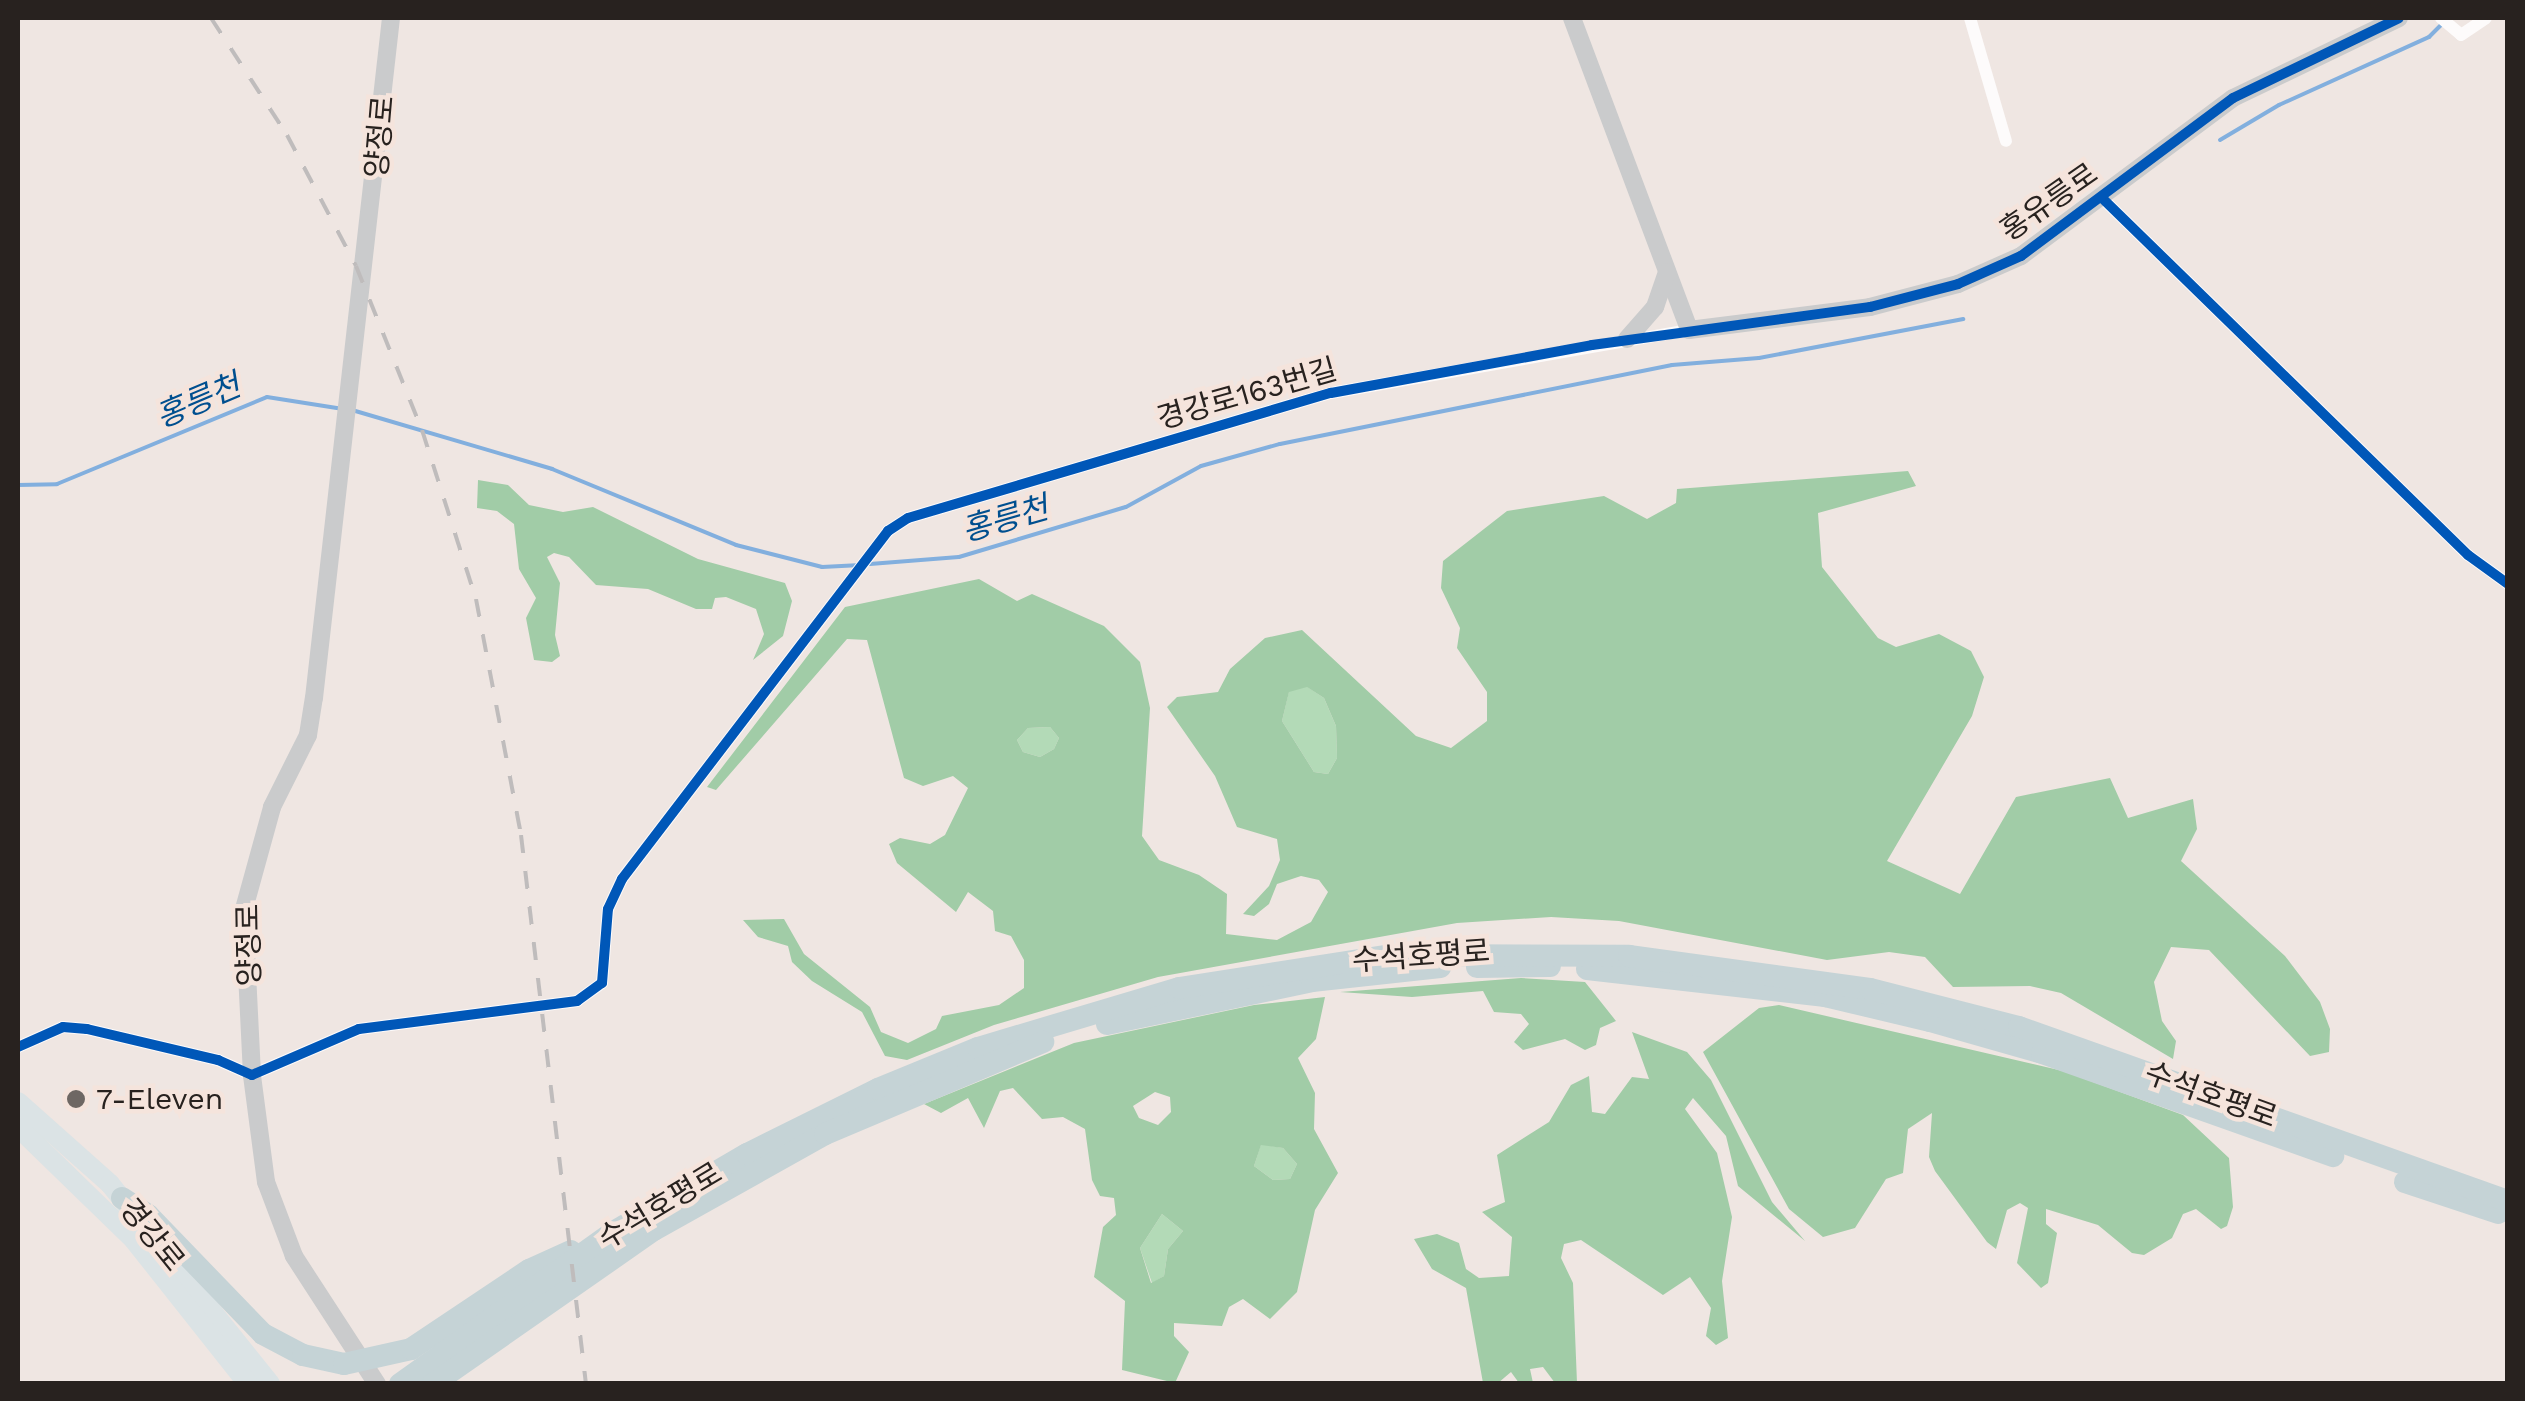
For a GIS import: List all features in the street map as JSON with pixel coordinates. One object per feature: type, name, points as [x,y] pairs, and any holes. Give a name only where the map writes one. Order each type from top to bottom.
[{"type":"highway","name":"수석호평로","points":[[433,1384],[541,1285],[878,1089],[1070,1018],[1280,970],[1392,954],[1516,950],[1736,966],[1870,989],[2018,1027],[2508,1201]]},
{"type":"highway","name":"수석호평로","points":[[400,1384],[610,1234],[653,1219],[825,1134],[1052,1038],[1194,1002],[1312,980],[1452,967],[1688,976],[1824,996],[2042,1053],[2508,1216]]},
{"type":"highway","points":[[122,1198],[148,1215],[263,1334],[303,1355],[344,1364],[381,1359],[411,1348],[541,1285]]},
{"type":"main road","name":"양정로","points":[[377,1384],[294,1256],[266,1182],[252,1075],[244,909],[272,807],[308,735],[353,376],[391,18]]},
{"type":"main road","points":[[1572,18],[1689,330]]},
{"type":"main road","name":"홍유릉로","points":[[1689,330],[1870,308],[1958,284],[2021,256],[2106,201],[2234,98],[2399,18]]},
{"type":"main road","points":[[1627,340],[1655,307],[1667,272]]},
{"type":"main road","name":"경강로","points":[[18,1102],[122,1198],[270,1384]]},
{"type":"main road","name":"경강로","points":[[18,1128],[134,1240],[248,1384]]},
{"type":"street","points":[[1970,18],[2006,141]]},
{"type":"street","points":[[2444,22],[2464,35],[2486,18]]},
{"type":"street","points":[[2106,201],[2468,555],[2508,584]]},
{"type":"street","name":"경강로163번길","points":[[252,1075],[360,1029],[577,1001],[602,982],[608,909],[622,878],[840,591],[888,531],[908,518],[1331,393],[1689,330]]},
{"type":"street","points":[[18,1047],[62,1028],[87,1029],[218,1060],[252,1075]]},
{"type":"green space","points":[[1908,471],[1916,486],[1818,513],[1822,567],[1878,638],[1896,647],[1939,634],[1971,651],[1984,677],[1972,716],[1887,861],[1960,894],[2016,797],[2110,778],[2128,818],[2193,799],[2197,829],[2181,861],[2285,956],[2320,1002],[2330,1029],[2329,1052],[2310,1056],[2209,950],[2171,947],[2154,982],[2162,1021],[2176,1041],[2173,1059],[2061,993],[2030,986],[1953,987],[1925,957],[1889,952],[1827,960],[1619,921],[1551,917],[1457,923],[1158,977],[994,1025],[907,1060],[885,1056],[862,1012],[812,981],[792,962],[788,946],[758,937],[743,920],[784,919],[804,954],[870,1007],[881,1032],[908,1043],[936,1029],[942,1016],[999,1005],[1024,988],[1024,960],[1011,936],[995,931],[993,911],[968,892],[956,912],[897,863],[889,844],[900,838],[930,844],[945,835],[968,788],[953,776],[923,786],[904,778],[867,640],[847,639],[716,790],[707,787],[845,607],[979,579],[1017,601],[1032,594],[1104,626],[1140,662],[1150,708],[1142,836],[1159,860],[1199,875],[1227,894],[1226,934],[1277,940],[1311,922],[1328,892],[1319,880],[1301,876],[1277,884],[1269,904],[1254,916],[1243,914],[1269,886],[1280,860],[1277,839],[1237,827],[1215,776],[1167,707],[1177,697],[1218,692],[1230,669],[1265,638],[1302,630],[1416,736],[1451,748],[1487,721],[1487,692],[1457,648],[1460,628],[1441,588],[1443,561],[1507,511],[1604,496],[1647,519],[1676,503],[1677,489]],"holes":[[[1307,687],[1324,698],[1336,726],[1337,758],[1328,774],[1314,772],[1282,721],[1289,692]],[[1050,727],[1059,738],[1054,749],[1040,757],[1023,752],[1017,740],[1028,728]]]},
{"type":"green space","points":[[478,480],[508,485],[529,505],[563,512],[593,507],[698,559],[785,583],[792,601],[783,636],[753,660],[764,634],[756,609],[726,597],[715,598],[712,609],[696,609],[648,589],[596,585],[569,557],[554,553],[547,557],[560,583],[555,635],[560,656],[552,662],[534,660],[526,618],[536,598],[519,569],[514,524],[497,511],[477,508]]},
{"type":"green space","points":[[1306,686],[1324,698],[1336,726],[1337,758],[1328,774],[1314,772],[1282,721],[1289,691]]},
{"type":"green space","points":[[1050,727],[1059,738],[1054,749],[1040,757],[1023,752],[1017,740],[1028,728]]},
{"type":"green space","points":[[1521,978],[1585,982],[1616,1021],[1600,1028],[1596,1045],[1585,1050],[1565,1039],[1523,1050],[1514,1042],[1529,1024],[1521,1014],[1494,1012],[1483,991],[1412,997],[1340,992]]},
{"type":"green space","points":[[1325,997],[1316,1039],[1298,1058],[1315,1093],[1314,1129],[1338,1173],[1315,1210],[1297,1292],[1270,1319],[1243,1299],[1229,1307],[1222,1326],[1174,1323],[1174,1336],[1189,1352],[1175,1383],[1122,1370],[1125,1301],[1094,1277],[1103,1227],[1116,1215],[1114,1198],[1100,1196],[1092,1180],[1085,1129],[1063,1117],[1042,1119],[1013,1088],[1000,1091],[984,1128],[968,1098],[941,1113],[924,1104],[1074,1043],[1254,1005]],"holes":[[[1155,1092],[1170,1097],[1171,1112],[1158,1125],[1139,1118],[1133,1106]],[[1261,1145],[1283,1148],[1297,1164],[1290,1179],[1273,1180],[1254,1166]],[[1162,1214],[1183,1231],[1168,1249],[1164,1276],[1151,1283],[1140,1248]]]},
{"type":"green space","points":[[1779,1005],[2063,1071],[2183,1115],[2229,1158],[2233,1207],[2227,1226],[2221,1229],[2196,1209],[2183,1214],[2172,1238],[2144,1255],[2132,1253],[2098,1225],[2046,1209],[2046,1224],[2057,1233],[2048,1283],[2041,1288],[2017,1263],[2028,1208],[2020,1203],[2007,1210],[1996,1249],[1987,1242],[1929,1157],[1932,1113],[1908,1129],[1903,1173],[1886,1179],[1855,1228],[1823,1237],[1789,1209],[1703,1052],[1759,1008]]},
{"type":"green space","points":[[1632,1032],[1687,1052],[1711,1080],[1772,1202],[1805,1241],[1738,1186],[1726,1136],[1693,1098],[1685,1109],[1717,1153],[1732,1217],[1722,1281],[1728,1338],[1716,1345],[1706,1336],[1711,1308],[1690,1277],[1663,1295],[1581,1240],[1564,1244],[1561,1258],[1573,1283],[1577,1383],[1555,1383],[1543,1367],[1530,1369],[1533,1383],[1519,1383],[1511,1372],[1498,1383],[1483,1383],[1466,1288],[1432,1269],[1414,1239],[1437,1234],[1459,1243],[1466,1269],[1479,1278],[1509,1276],[1512,1237],[1482,1212],[1505,1202],[1497,1155],[1549,1122],[1571,1085],[1589,1076],[1592,1112],[1605,1114],[1632,1077],[1649,1079]]},
{"type":"green space","points":[[1261,1144],[1283,1148],[1297,1164],[1290,1179],[1273,1180],[1254,1166]]},
{"type":"green space","points":[[1162,1214],[1183,1231],[1168,1249],[1164,1276],[1152,1283],[1140,1248]]},
{"type":"waterway","name":"홍릉천","points":[[2220,140],[2279,105],[2429,37],[2442,24]]},
{"type":"waterway","name":"홍릉천","points":[[870,564],[959,557],[1126,507],[1201,466],[1280,444],[1672,365],[1759,358],[1963,319]]},
{"type":"waterway","name":"홍릉천","points":[[18,485],[57,484],[267,397],[343,409]]},
{"type":"waterway","name":"홍릉천","points":[[352,410],[552,469],[736,545],[822,567],[856,565]]},
{"type":"railway","points":[[211,18],[287,135],[356,266],[422,430],[476,599],[521,835],[586,1384]]},
{"type":"cycle path","points":[[18,1047],[63,1027],[87,1029],[218,1060],[252,1075],[359,1029],[577,1001],[602,983],[608,909],[622,879],[888,531],[908,518],[1331,393],[1592,345],[1870,307],[1958,284],[2021,256],[2233,98],[2399,18]]},
{"type":"cycle path","points":[[2101,197],[2468,555],[2508,584]]},
{"type":"place","name":"7-Eleven","points":[[76,1099]]}]
